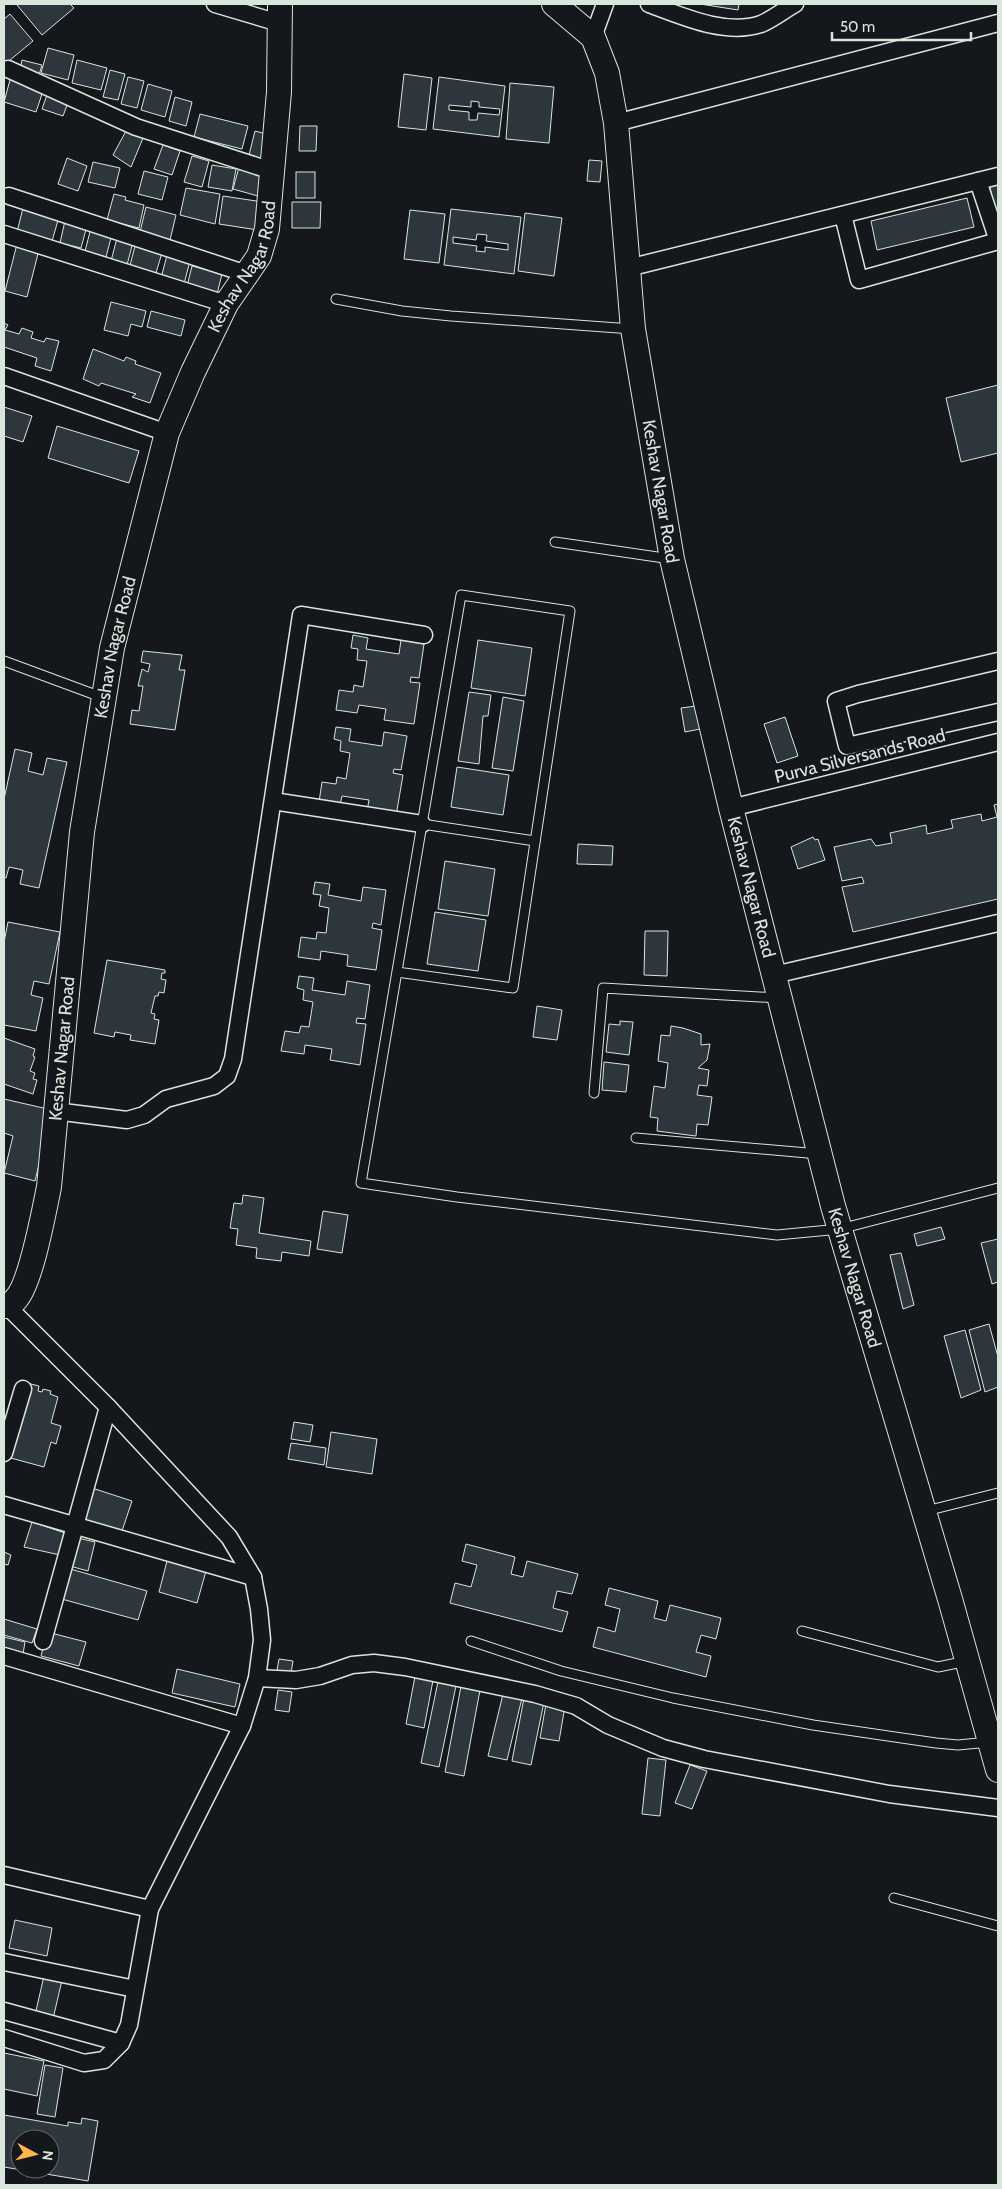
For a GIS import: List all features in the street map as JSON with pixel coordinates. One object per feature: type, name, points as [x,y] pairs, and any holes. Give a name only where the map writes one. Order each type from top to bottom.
[{"type":"street","points":[[214,4],[280,13]]},
{"type":"street","name":"Keshav Nagar Road","points":[[554,4],[593,37],[607,73],[616,123],[632,329],[672,559],[731,808],[819,1154],[968,1661],[998,1770]]},
{"type":"street","points":[[593,37],[605,4]]},
{"type":"street","points":[[649,4],[715,26],[744,28],[762,23],[794,4]]},
{"type":"street","name":"Keshav Nagar Road","points":[[5,1306],[17,1298],[40,1235],[49,1187],[82,832],[112,648],[167,433],[193,372],[226,304],[259,256],[267,230],[279,92],[280,13]]},
{"type":"street","points":[[616,123],[998,24]]},
{"type":"street","points":[[8,69],[136,127],[272,171]]},
{"type":"street","points":[[628,268],[998,176]]},
{"type":"street","points":[[843,215],[859,280],[998,241],[978,181]]},
{"type":"street","points":[[9,196],[247,274]]},
{"type":"street","points":[[4,234],[226,304]]},
{"type":"street","points":[[4,376],[167,433]]},
{"type":"street","points":[[55,1111],[127,1120],[144,1116],[166,1099],[214,1086],[227,1076],[233,1059],[301,615],[424,636]]},
{"type":"street","points":[[998,661],[858,694],[836,701],[846,746],[998,712]]},
{"type":"street","name":"Purva Silversands Road","points":[[731,808],[998,742]]},
{"type":"street","points":[[273,801],[422,824]]},
{"type":"street","points":[[776,987],[998,923]]},
{"type":"street","points":[[4,2038],[84,2063],[104,2060],[121,2043],[128,2025],[150,1909],[242,1726],[257,1678],[262,1640],[253,1577],[229,1537],[108,1407],[5,1306]]},
{"type":"street","points":[[4,1453],[23,1389]]},
{"type":"street","points":[[43,1641],[108,1407]]},
{"type":"street","points":[[4,1504],[253,1577]]},
{"type":"street","points":[[4,1656],[242,1726]]},
{"type":"street","points":[[257,1678],[296,1680],[320,1676],[352,1665],[374,1663],[405,1667],[576,1706],[608,1725],[663,1748],[704,1759],[888,1794],[998,1808]]},
{"type":"street","points":[[4,1875],[150,1909]]},
{"type":"street","points":[[4,1962],[135,1989]]},
{"type":"street","points":[[4,2010],[121,2043]]},
{"type":"lane","points":[[336,299],[402,311],[451,316],[632,329]]},
{"type":"lane","points":[[555,542],[672,559]]},
{"type":"lane","points":[[397,972],[513,988],[570,610],[461,595],[361,1183],[457,1198],[777,1235],[840,1229],[998,1188]]},
{"type":"lane","points":[[4,661],[104,698]]},
{"type":"lane","points":[[422,824],[535,841]]},
{"type":"lane","points":[[594,1093],[602,988],[776,987]]},
{"type":"lane","points":[[636,1138],[819,1154]]},
{"type":"lane","points":[[924,1512],[998,1493]]},
{"type":"lane","points":[[802,1632],[938,1667],[968,1661]]},
{"type":"lane","points":[[471,1641],[561,1671],[673,1698],[813,1725],[936,1743],[958,1745],[990,1742]]},
{"type":"lane","points":[[894,1898],[998,1926]]},
{"type":"building","points":[[70,4],[74,8],[42,35],[17,5]]},
{"type":"building","points":[[700,4],[739,4],[738,10]]},
{"type":"building","points":[[10,14],[33,41],[4,65],[4,19]]},
{"type":"building","points":[[48,48],[74,55],[68,80],[41,73]]},
{"type":"building","points":[[22,60],[42,65],[39,75],[20,70]]},
{"type":"building","points":[[77,60],[107,68],[101,90],[72,83]]},
{"type":"building","points":[[110,70],[125,74],[118,100],[103,97]]},
{"type":"building","points":[[404,74],[432,78],[426,130],[398,127]]},
{"type":"building","points":[[128,77],[144,81],[137,108],[121,104]]},
{"type":"building","points":[[439,77],[505,86],[499,137],[433,129]],"holes":[[[471,101],[479,102],[479,107],[500,109],[499,115],[478,113],[477,120],[469,120],[469,112],[449,110],[449,105],[471,107]]]},
{"type":"building","points":[[10,80],[43,91],[36,112],[4,102]]},
{"type":"building","points":[[510,83],[554,87],[549,143],[506,139]]},
{"type":"building","points":[[148,84],[172,91],[165,117],[141,110]]},
{"type":"building","points":[[48,92],[69,100],[63,116],[42,109]]},
{"type":"building","points":[[175,97],[192,102],[186,126],[169,121]]},
{"type":"building","points":[[200,114],[248,126],[242,149],[194,137]]},
{"type":"building","points":[[300,126],[317,126],[316,151],[299,151]]},
{"type":"building","points":[[126,131],[143,138],[131,167],[113,155]]},
{"type":"building","points":[[255,131],[274,136],[267,164],[248,159]]},
{"type":"building","points":[[163,145],[180,151],[172,175],[154,169]]},
{"type":"building","points":[[192,156],[209,161],[202,187],[184,182]]},
{"type":"building","points":[[67,158],[87,166],[78,191],[58,184]]},
{"type":"building","points":[[589,160],[602,161],[600,182],[587,181]]},
{"type":"building","points":[[93,162],[120,168],[115,188],[88,182]]},
{"type":"building","points":[[212,165],[236,169],[232,191],[208,187]]},
{"type":"building","points":[[239,167],[263,174],[258,196],[233,189]]},
{"type":"building","points":[[144,171],[168,177],[162,200],[138,194]]},
{"type":"building","points":[[296,172],[315,172],[315,198],[296,198]]},
{"type":"building","points":[[998,185],[998,226],[990,187]]},
{"type":"building","points":[[186,188],[220,194],[215,224],[180,215]]},
{"type":"building","points":[[114,194],[126,197],[125,200],[144,205],[139,228],[107,220]]},
{"type":"building","points":[[223,196],[263,202],[258,230],[219,224]]},
{"type":"building","points":[[967,198],[974,227],[877,250],[871,221]]},
{"type":"building","points":[[292,202],[321,202],[320,228],[292,228]]},
{"type":"building","points":[[146,207],[176,215],[170,240],[140,232]]},
{"type":"building","points":[[23,208],[59,217],[52,241],[17,232]]},
{"type":"building","points":[[451,209],[521,217],[514,274],[444,265]],"holes":[[[477,234],[487,235],[486,241],[508,244],[508,250],[485,247],[485,252],[476,251],[477,246],[453,243],[453,237],[476,240]]]},
{"type":"building","points":[[410,210],[445,214],[439,263],[404,259]]},
{"type":"building","points":[[525,213],[562,218],[554,276],[518,271]]},
{"type":"building","points":[[66,216],[88,222],[81,248],[60,243]]},
{"type":"building","points":[[91,228],[112,234],[106,257],[85,251]]},
{"type":"building","points":[[117,238],[133,242],[127,265],[111,261]]},
{"type":"building","points":[[17,244],[39,250],[27,297],[5,291]]},
{"type":"building","points":[[135,246],[162,253],[155,276],[129,269]]},
{"type":"building","points":[[167,255],[190,261],[184,284],[161,278]]},
{"type":"building","points":[[192,266],[222,274],[217,294],[187,286]]},
{"type":"building","points":[[111,302],[146,311],[142,327],[131,324],[128,336],[104,330]]},
{"type":"building","points":[[151,311],[185,320],[181,336],[147,327]]},
{"type":"building","points":[[4,323],[8,325],[5,330],[19,334],[22,328],[33,332],[31,338],[44,342],[46,338],[59,341],[51,371],[35,366],[37,358],[4,347]]},
{"type":"building","points":[[93,349],[124,361],[126,357],[136,361],[135,364],[161,373],[150,403],[132,397],[136,394],[101,383],[99,386],[83,379]]},
{"type":"building","points":[[998,385],[998,453],[961,462],[946,398]]},
{"type":"building","points":[[4,407],[32,416],[23,442],[4,436]]},
{"type":"building","points":[[57,426],[139,451],[129,483],[48,458]]},
{"type":"building","points":[[353,635],[368,638],[366,649],[399,654],[401,640],[424,644],[419,678],[411,677],[410,682],[420,683],[414,724],[384,720],[386,709],[359,705],[357,713],[336,710],[339,690],[353,692],[354,685],[363,687],[367,661],[357,660],[358,649],[351,648]]},
{"type":"building","points":[[478,640],[532,648],[525,696],[471,688]]},
{"type":"building","points":[[143,651],[182,655],[179,670],[185,670],[175,730],[130,724],[132,710],[139,711],[143,686],[138,686],[142,669],[148,672],[150,664],[141,662]]},
{"type":"building","points":[[469,692],[491,695],[488,716],[483,716],[479,764],[458,761]]},
{"type":"building","points":[[503,697],[524,701],[513,771],[492,768]]},
{"type":"building","points":[[696,706],[700,729],[685,732],[681,708]]},
{"type":"building","points":[[785,717],[798,756],[777,763],[764,724]]},
{"type":"building","points":[[336,727],[351,729],[349,741],[382,746],[384,732],[407,736],[401,770],[394,769],[393,773],[403,775],[396,816],[367,811],[369,800],[342,796],[340,805],[319,802],[322,782],[336,784],[337,777],[346,779],[350,753],[340,751],[341,741],[334,739]]},
{"type":"building","points":[[15,749],[32,753],[28,771],[43,775],[47,758],[67,762],[39,888],[20,884],[23,870],[9,867],[6,878],[4,877],[4,799]]},
{"type":"building","points":[[457,767],[509,775],[503,815],[451,807]]},
{"type":"building","points":[[998,804],[998,899],[853,932],[842,887],[864,883],[862,877],[842,881],[834,847],[871,839],[876,846],[892,843],[890,833],[926,825],[927,834],[953,828],[951,820],[981,814],[982,821],[997,817],[994,805]]},
{"type":"building","points":[[813,837],[815,840],[818,839],[825,860],[798,869],[791,847]]},
{"type":"building","points":[[578,844],[613,846],[612,865],[577,864]]},
{"type":"building","points":[[445,861],[495,869],[488,916],[438,909]]},
{"type":"building","points":[[315,882],[330,884],[328,895],[361,901],[363,887],[386,890],[381,925],[373,923],[372,928],[382,930],[376,970],[347,966],[348,955],[321,951],[320,960],[298,957],[301,937],[316,939],[317,932],[326,933],[329,908],[319,906],[321,895],[313,894]]},
{"type":"building","points":[[435,912],[486,920],[478,971],[427,964]]},
{"type":"building","points":[[8,922],[60,932],[49,984],[34,981],[31,995],[43,998],[36,1031],[4,1025],[4,942]]},
{"type":"building","points":[[645,931],[668,931],[667,976],[644,975]]},
{"type":"building","points":[[107,960],[165,970],[165,973],[162,973],[161,979],[166,980],[164,993],[159,992],[158,996],[155,996],[151,1013],[155,1014],[154,1019],[159,1020],[155,1044],[130,1040],[131,1035],[115,1032],[114,1037],[94,1033]]},
{"type":"building","points":[[299,976],[314,978],[312,990],[345,995],[347,981],[370,985],[365,1019],[357,1018],[356,1023],[366,1024],[360,1065],[330,1060],[332,1049],[305,1045],[304,1054],[281,1051],[285,1031],[299,1033],[301,1026],[309,1027],[313,1002],[303,1000],[304,990],[297,988]]},
{"type":"building","points":[[537,1006],[562,1010],[557,1040],[533,1037]]},
{"type":"building","points":[[620,1021],[633,1022],[629,1055],[606,1052],[609,1024],[620,1025]]},
{"type":"building","points":[[671,1026],[701,1034],[701,1045],[710,1044],[707,1060],[698,1068],[709,1070],[707,1086],[699,1085],[697,1095],[712,1097],[708,1125],[697,1124],[696,1136],[657,1131],[658,1118],[650,1117],[654,1086],[665,1088],[668,1063],[658,1061],[661,1035],[670,1036]]},
{"type":"building","points":[[4,1038],[35,1049],[33,1056],[35,1057],[30,1071],[35,1073],[33,1079],[37,1080],[33,1094],[4,1084]]},
{"type":"building","points":[[604,1062],[629,1065],[626,1092],[602,1090]]},
{"type":"building","points":[[4,1099],[52,1110],[35,1181],[4,1173],[13,1136],[4,1133]]},
{"type":"building","points":[[243,1195],[264,1198],[259,1233],[311,1241],[309,1256],[282,1252],[281,1261],[256,1258],[257,1248],[236,1245],[238,1229],[230,1228],[234,1203],[242,1204]]},
{"type":"building","points":[[323,1211],[348,1215],[342,1253],[317,1249]]},
{"type":"building","points":[[941,1227],[945,1239],[917,1246],[914,1234]]},
{"type":"building","points":[[998,1239],[998,1282],[992,1284],[981,1243]]},
{"type":"building","points":[[901,1253],[914,1305],[903,1309],[890,1255]]},
{"type":"building","points":[[989,1324],[998,1357],[998,1387],[985,1392],[969,1330]]},
{"type":"building","points":[[965,1330],[981,1390],[961,1398],[944,1336]]},
{"type":"building","points":[[27,1383],[39,1386],[38,1391],[42,1392],[43,1389],[51,1391],[50,1394],[58,1397],[51,1423],[61,1426],[56,1444],[51,1442],[44,1467],[7,1457]]},
{"type":"building","points":[[294,1422],[313,1425],[310,1442],[291,1439]]},
{"type":"building","points":[[331,1432],[377,1439],[372,1474],[326,1467]]},
{"type":"building","points":[[291,1443],[326,1448],[324,1465],[288,1459]]},
{"type":"building","points":[[92,1488],[132,1501],[122,1531],[83,1519]]},
{"type":"building","points":[[32,1522],[65,1533],[60,1555],[24,1547]]},
{"type":"building","points":[[73,1537],[95,1542],[88,1571],[66,1565]]},
{"type":"building","points":[[466,1544],[515,1557],[511,1574],[523,1577],[527,1561],[578,1574],[572,1594],[557,1591],[553,1608],[568,1612],[562,1632],[450,1603],[455,1583],[471,1587],[477,1565],[462,1561]]},
{"type":"building","points":[[4,1552],[11,1555],[8,1565],[4,1564]]},
{"type":"building","points":[[167,1561],[206,1571],[197,1603],[159,1592]]},
{"type":"building","points":[[67,1568],[147,1591],[138,1620],[58,1598]]},
{"type":"building","points":[[609,1588],[658,1601],[654,1618],[666,1621],[670,1605],[721,1618],[716,1639],[701,1635],[696,1652],[711,1656],[706,1677],[593,1647],[598,1627],[615,1632],[620,1609],[605,1605]]},
{"type":"building","points":[[4,1619],[37,1629],[32,1643],[4,1635]]},
{"type":"building","points":[[47,1632],[86,1642],[79,1666],[41,1656]]},
{"type":"building","points":[[4,1637],[25,1642],[23,1654],[4,1649]]},
{"type":"building","points":[[279,1659],[293,1661],[290,1679],[276,1676]]},
{"type":"building","points":[[177,1669],[240,1684],[235,1707],[172,1693]]},
{"type":"building","points":[[416,1671],[434,1675],[424,1728],[406,1724]]},
{"type":"building","points":[[439,1677],[457,1681],[439,1767],[421,1763]]},
{"type":"building","points":[[461,1686],[480,1690],[464,1776],[445,1772]]},
{"type":"building","points":[[278,1690],[292,1692],[289,1712],[275,1710]]},
{"type":"building","points":[[503,1694],[522,1698],[507,1760],[488,1756]]},
{"type":"building","points":[[524,1698],[544,1702],[531,1765],[512,1761]]},
{"type":"building","points":[[546,1704],[565,1706],[559,1741],[540,1738]]},
{"type":"building","points":[[648,1758],[666,1760],[660,1816],[642,1814]]},
{"type":"building","points":[[690,1765],[707,1771],[692,1809],[675,1803]]},
{"type":"building","points":[[15,1920],[52,1928],[47,1956],[9,1948]]},
{"type":"building","points":[[44,1976],[62,1980],[53,2019],[35,2015]]},
{"type":"building","points":[[4,2053],[44,2061],[37,2096],[4,2089]]},
{"type":"building","points":[[45,2065],[63,2068],[55,2117],[37,2114]]},
{"type":"building","points":[[4,2115],[68,2126],[68,2122],[81,2124],[82,2118],[98,2121],[88,2181],[60,2176],[60,2129],[10,2129],[10,2168],[4,2167]]}]
